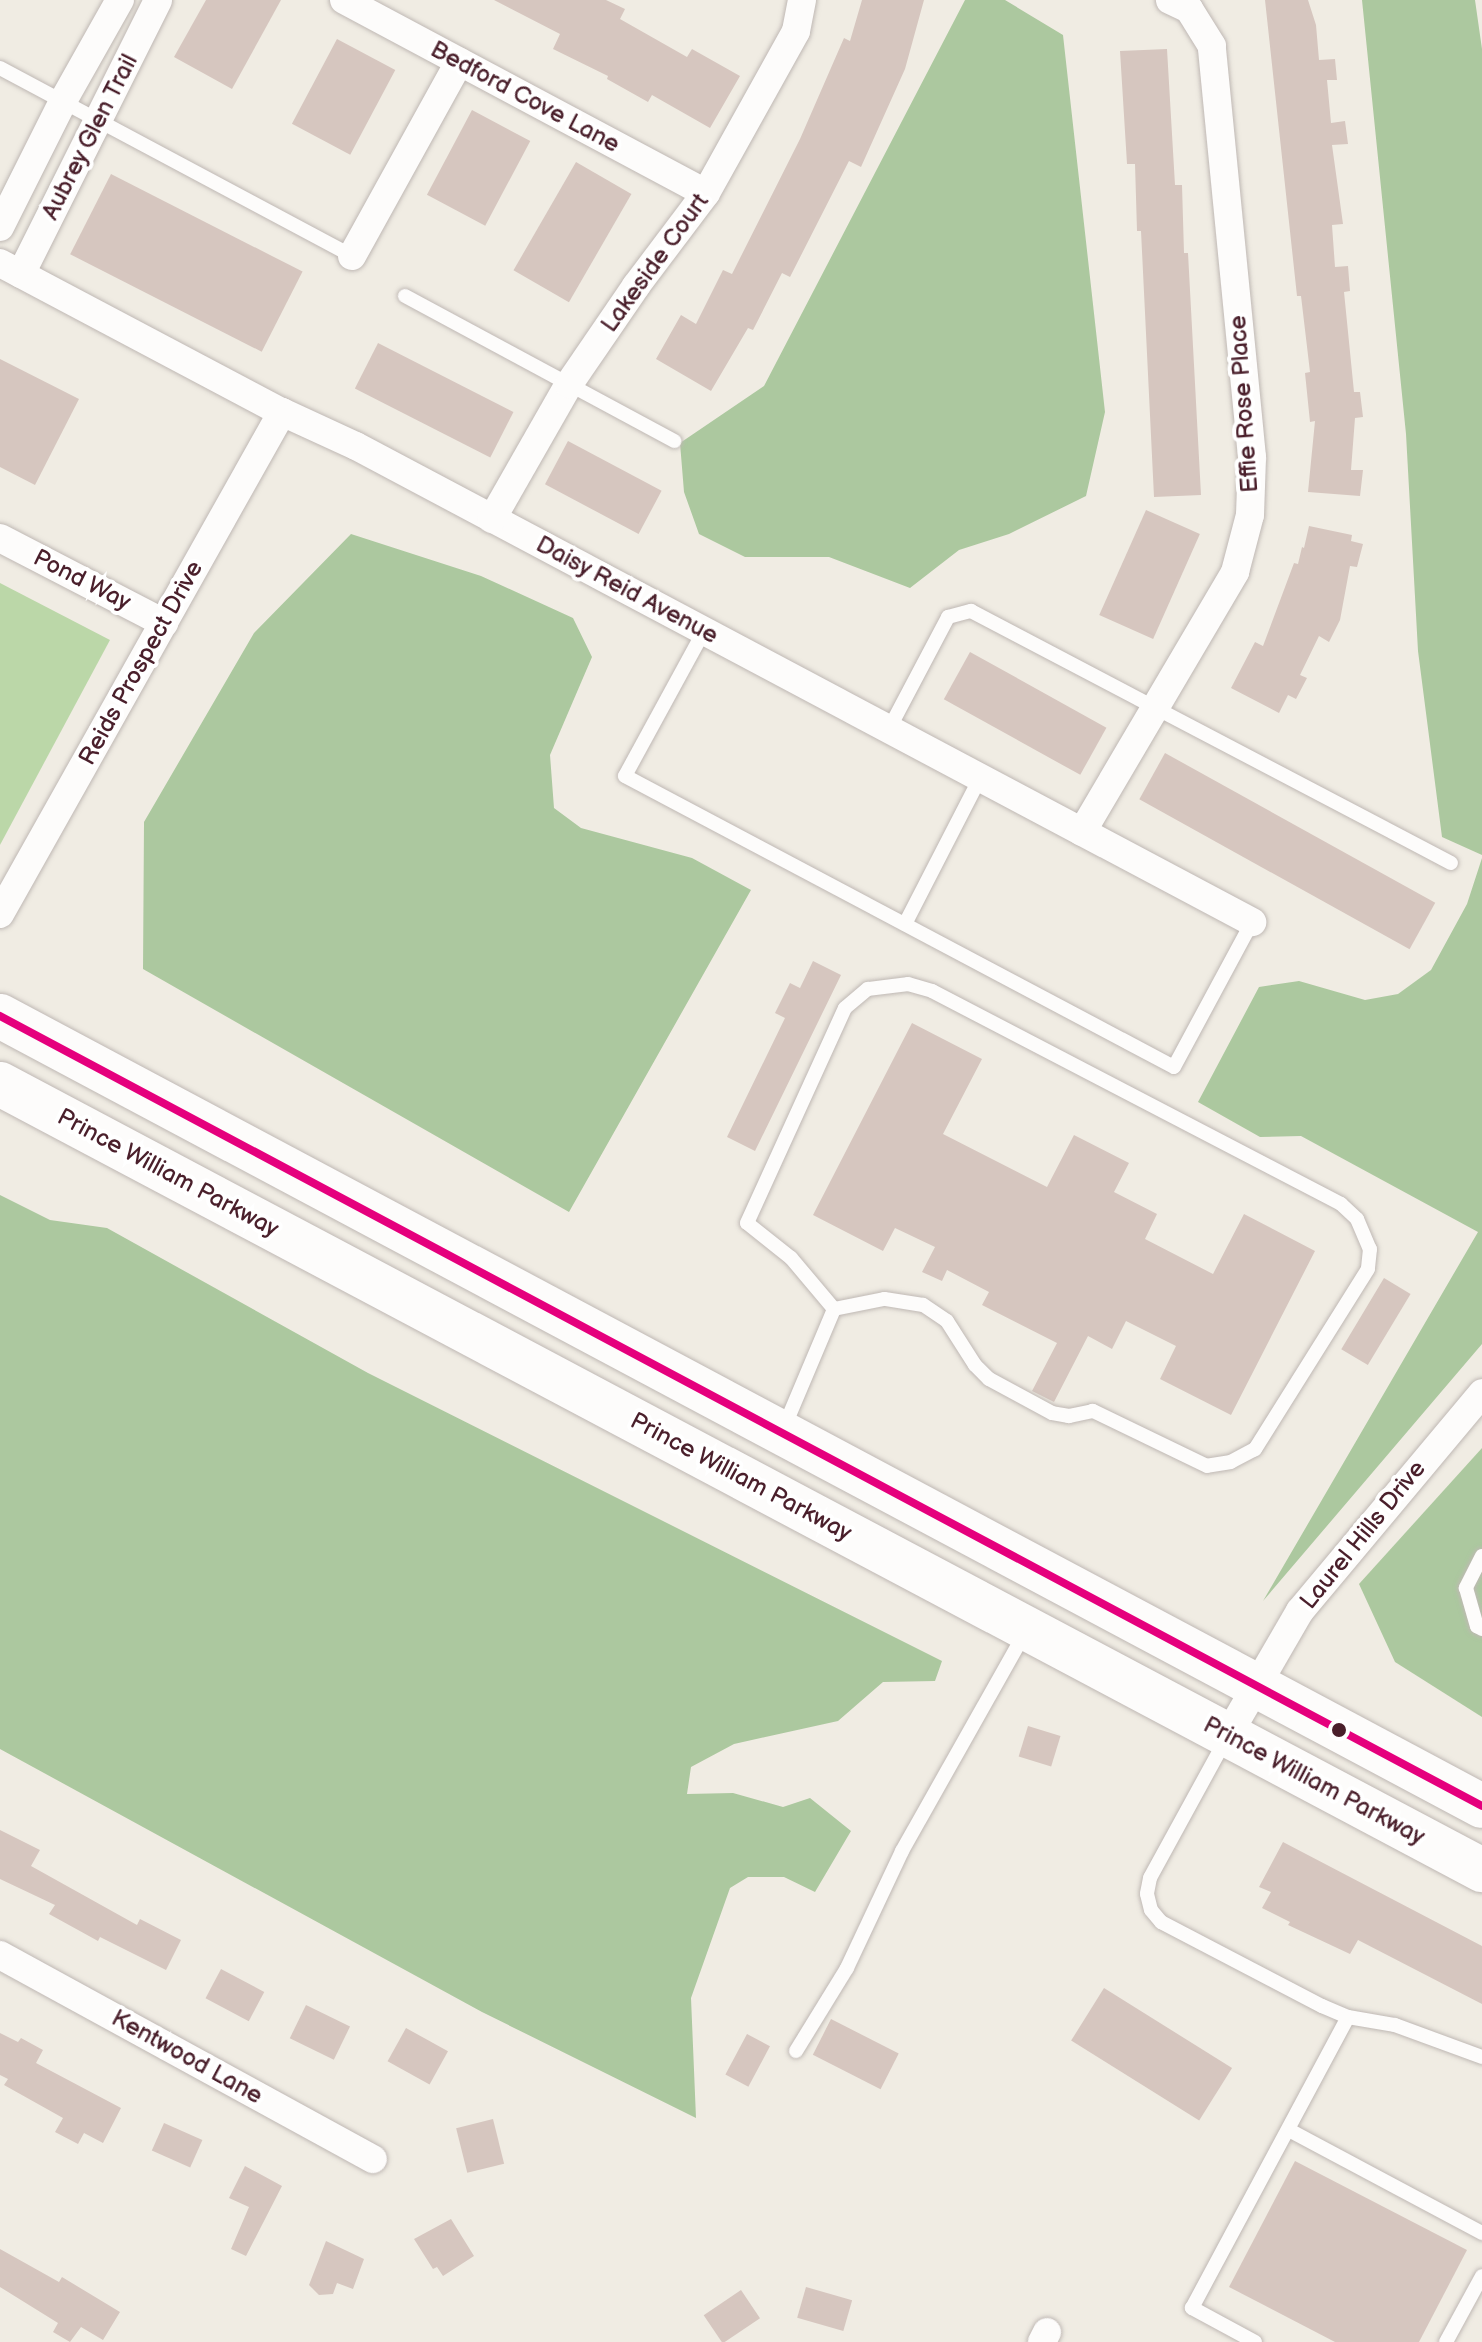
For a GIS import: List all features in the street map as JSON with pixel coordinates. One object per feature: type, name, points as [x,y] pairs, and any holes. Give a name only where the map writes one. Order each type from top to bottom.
[{"type":"highway","points":[[0,1016],[1482,1806]]},
{"type":"highway","name":"Prince William Parkway","points":[[0,1084],[1482,1870]]},
{"type":"street","name":"Aubrey Glen Trail","points":[[0,227],[63,101],[120,0]]},
{"type":"street","name":"Aubrey Glen Trail","points":[[11,269],[100,121],[158,0]]},
{"type":"street","name":"Bedford Cove Lane","points":[[344,0],[706,193]]},
{"type":"street","name":"Lakeside Court","points":[[492,519],[569,384],[636,286],[706,193],[796,31],[802,0]]},
{"type":"street","name":"Effie Rose Place","points":[[1082,832],[1235,572],[1250,515],[1252,457],[1212,46],[1189,9],[1170,0]]},
{"type":"street","points":[[352,256],[459,62]]},
{"type":"street","name":"Daisy Reid Avenue","points":[[11,269],[282,412],[356,446],[1252,922]]},
{"type":"street","name":"Reids Prospect Drive","points":[[0,914],[282,412]]},
{"type":"street","name":"Pond Way","points":[[0,538],[164,623]]},
{"type":"street","name":"Laurel Hills Drive","points":[[1228,1735],[1300,1611],[1481,1397]]},
{"type":"street","name":"Kentwood Lane","points":[[0,1955],[373,2159]]},
{"type":"lane","points":[[0,68],[352,256]]},
{"type":"lane","points":[[405,296],[674,441]]},
{"type":"lane","points":[[889,729],[948,617],[971,611],[1451,863]]},
{"type":"lane","points":[[704,631],[625,776],[1174,1067],[1252,922]]},
{"type":"lane","points":[[905,924],[980,778]]},
{"type":"lane","points":[[908,984],[932,991],[1341,1204],[1357,1219],[1370,1249],[1364,1277],[1265,1438],[1242,1458],[1207,1466],[1093,1411],[1057,1416],[1000,1387],[975,1365],[947,1321],[923,1305],[884,1299],[834,1309],[791,1258],[747,1223],[845,1008],[855,997],[882,985],[908,984]]},
{"type":"lane","points":[[782,1432],[834,1309]]},
{"type":"lane","points":[[1482,1556],[1466,1588],[1477,1626],[1482,1629]]},
{"type":"lane","points":[[796,2051],[847,1968],[902,1851],[1028,1629]]},
{"type":"lane","points":[[1228,1735],[1150,1878],[1147,1894],[1151,1910],[1161,1922],[1348,2017],[1395,2025],[1482,2057]]},
{"type":"lane","points":[[1255,2342],[1192,2308],[1348,2017]]},
{"type":"lane","points":[[1289,2130],[1482,2233]]},
{"type":"lane","points":[[1446,2342],[1482,2276]]},
{"type":"green space","points":[[965,0],[1005,0],[1063,35],[1105,412],[1086,496],[1009,534],[959,550],[910,588],[829,557],[745,557],[699,534],[684,492],[680,443],[764,386]]},
{"type":"green space","points":[[1362,0],[1475,0],[1482,49],[1482,855],[1442,837],[1418,651],[1406,434]]},
{"type":"green space","points":[[351,534],[481,576],[573,618],[592,657],[550,755],[554,808],[581,828],[692,858],[751,890],[569,1212],[143,969],[144,822],[254,633]]},
{"type":"green space","points":[[0,583],[110,640],[0,845]]},
{"type":"green space","points":[[1482,858],[1482,1344],[1263,1601],[1478,1232],[1301,1136],[1260,1137],[1198,1102],[1259,987],[1299,981],[1365,1000],[1398,994],[1431,970],[1467,904]]},
{"type":"green space","points":[[0,1195],[50,1220],[107,1228],[368,1373],[942,1661],[935,1681],[883,1682],[838,1721],[734,1744],[691,1767],[687,1794],[733,1793],[783,1807],[810,1798],[851,1831],[815,1892],[784,1877],[748,1877],[730,1888],[691,1998],[696,2118],[482,2012],[0,1749]]},
{"type":"green space","points":[[1482,1448],[1482,1717],[1395,1662],[1359,1584]]},
{"type":"building","points":[[206,0],[281,0],[232,89],[174,57]]},
{"type":"building","points":[[494,0],[606,0],[625,9],[620,19],[687,57],[692,49],[740,76],[710,128],[652,95],[648,102],[607,79],[608,76],[553,49],[560,34]]},
{"type":"building","points":[[862,0],[924,0],[905,69],[861,167],[849,161],[790,277],[782,273],[753,330],[748,328],[711,391],[656,359],[681,315],[696,324],[723,270],[732,274],[800,139],[844,38],[850,41]]},
{"type":"building","points":[[1265,0],[1308,0],[1316,25],[1319,60],[1335,59],[1337,80],[1327,80],[1331,123],[1345,121],[1348,144],[1332,145],[1343,224],[1332,225],[1335,267],[1348,266],[1350,291],[1344,292],[1354,392],[1360,392],[1363,417],[1355,418],[1351,470],[1363,470],[1360,496],[1308,492],[1315,421],[1310,422],[1305,373],[1310,372],[1301,296],[1297,296]]},
{"type":"building","points":[[337,39],[395,70],[350,155],[292,124]]},
{"type":"building","points":[[1167,49],[1175,185],[1182,185],[1184,253],[1188,253],[1201,495],[1154,497],[1141,231],[1137,231],[1135,164],[1127,164],[1120,51]]},
{"type":"building","points":[[472,110],[530,141],[485,226],[427,195]]},
{"type":"building","points":[[576,162],[631,194],[569,302],[514,270]]},
{"type":"building","points":[[111,174],[303,272],[262,352],[70,254]]},
{"type":"building","points":[[378,343],[513,412],[490,457],[355,388]]},
{"type":"building","points":[[0,359],[79,399],[35,485],[0,467]]},
{"type":"building","points":[[568,441],[662,491],[639,534],[545,484]]},
{"type":"building","points":[[1146,510],[1200,534],[1153,639],[1099,615]]},
{"type":"building","points":[[1309,526],[1352,535],[1351,541],[1363,544],[1357,567],[1350,566],[1340,620],[1329,642],[1319,636],[1300,675],[1307,678],[1296,699],[1288,695],[1279,713],[1231,688],[1255,642],[1263,646],[1294,563],[1298,564]]},
{"type":"building","points":[[970,652],[1106,728],[1080,775],[944,699]]},
{"type":"building","points":[[1165,753],[1435,903],[1410,949],[1139,799]]},
{"type":"building","points":[[813,961],[841,975],[755,1151],[727,1137],[785,1018],[775,1013],[790,983],[800,988]]},
{"type":"building","points":[[912,1023],[982,1059],[943,1134],[1047,1187],[1074,1135],[1129,1163],[1114,1192],[1157,1214],[1145,1239],[1213,1274],[1244,1214],[1315,1251],[1231,1415],[1160,1379],[1176,1346],[1126,1321],[1112,1349],[1088,1336],[1054,1402],[1032,1391],[1057,1343],[982,1305],[989,1292],[947,1270],[942,1281],[922,1272],[935,1247],[895,1228],[883,1251],[813,1215]]},
{"type":"building","points":[[1384,1278],[1411,1294],[1368,1365],[1341,1349]]},
{"type":"building","points":[[1028,1726],[1061,1736],[1051,1767],[1019,1757]]},
{"type":"building","points":[[0,1830],[40,1850],[31,1866],[137,1925],[140,1919],[181,1940],[166,1970],[100,1937],[98,1941],[49,1914],[55,1905],[0,1879]]},
{"type":"building","points":[[1283,1842],[1482,1946],[1482,2004],[1358,1940],[1350,1954],[1288,1925],[1290,1922],[1262,1908],[1271,1892],[1259,1887]]},
{"type":"building","points":[[221,1969],[264,1992],[249,2021],[206,1998]]},
{"type":"building","points":[[1104,1988],[1232,2068],[1199,2121],[1071,2041]]},
{"type":"building","points":[[306,2005],[350,2026],[334,2060],[290,2038]]},
{"type":"building","points":[[831,2019],[899,2054],[881,2089],[813,2055]]},
{"type":"building","points":[[406,2028],[448,2051],[430,2085],[388,2061]]},
{"type":"building","points":[[0,2033],[18,2042],[21,2038],[43,2050],[36,2063],[121,2108],[103,2143],[84,2133],[78,2144],[55,2132],[63,2118],[4,2085],[8,2079],[0,2075]]},
{"type":"building","points":[[747,2034],[770,2046],[748,2087],[725,2075]]},
{"type":"building","points":[[493,2119],[504,2164],[467,2173],[456,2128]]},
{"type":"building","points":[[164,2123],[202,2140],[190,2167],[152,2150]]},
{"type":"building","points":[[1295,2161],[1467,2250],[1419,2342],[1335,2342],[1229,2287]]},
{"type":"building","points":[[245,2166],[282,2186],[246,2256],[231,2249],[249,2207],[229,2198]]},
{"type":"building","points":[[451,2219],[474,2256],[443,2276],[437,2267],[433,2269],[414,2239]]},
{"type":"building","points":[[326,2241],[364,2259],[353,2289],[337,2283],[333,2294],[319,2295],[309,2285]]},
{"type":"building","points":[[0,2249],[59,2282],[62,2277],[120,2312],[103,2340],[81,2327],[70,2342],[53,2332],[58,2323],[0,2287]]},
{"type":"building","points":[[806,2287],[852,2300],[843,2331],[797,2318]]},
{"type":"building","points":[[741,2290],[760,2318],[722,2342],[704,2315]]},
{"type":"transit line","points":[[0,1016],[1482,1806]]}]
